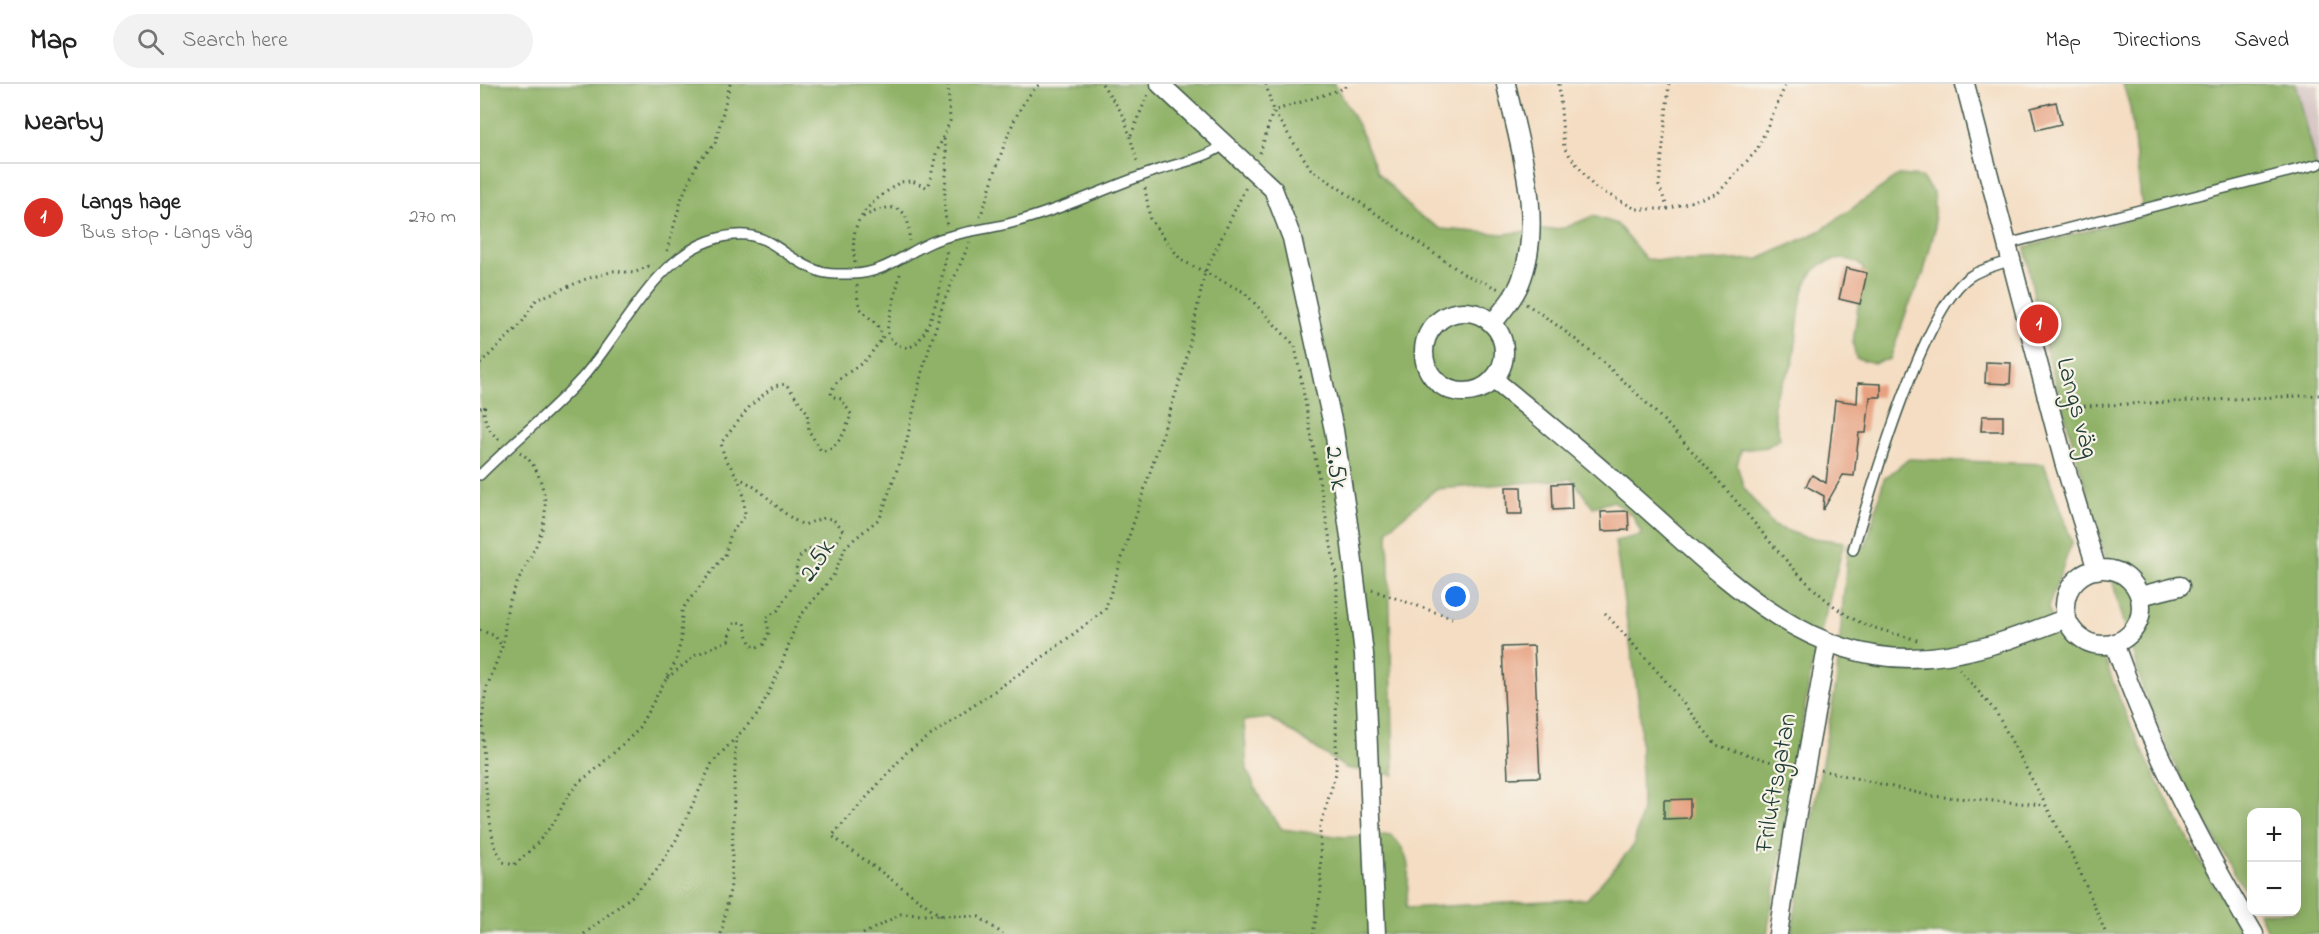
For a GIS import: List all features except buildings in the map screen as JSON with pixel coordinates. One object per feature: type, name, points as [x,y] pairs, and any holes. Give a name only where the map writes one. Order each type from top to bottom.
[{"type":"street","points":[[1160,84],[1273,189],[1292,238],[1334,430],[1356,585],[1364,654],[1376,934]]},
{"type":"street","points":[[1492,324],[1514,296],[1522,279],[1528,251],[1530,210],[1525,169],[1506,84]]},
{"type":"street","name":"Langs väg","points":[[1965,84],[2050,408],[2087,543],[2097,570]]},
{"type":"street","points":[[1476,314],[1492,324],[1499,334],[1503,351],[1500,369],[1493,379],[1482,387],[1470,391],[1445,387],[1427,368],[1424,349],[1427,336],[1434,325],[1450,315],[1476,314]]},
{"type":"street","points":[[1493,379],[1746,595],[1798,628],[1828,642],[1887,656],[1945,656],[1999,643],[2067,618]]},
{"type":"street","points":[[2097,570],[2121,573],[2133,583],[2140,596],[2141,611],[2137,625],[2127,636],[2114,644],[2096,644],[2083,639],[2073,630],[2067,618],[2066,600],[2071,587],[2080,577],[2097,570]]},
{"type":"street","points":[[2140,596],[2180,586]]},
{"type":"street","name":"Friluftsgatan","points":[[1778,934],[1828,642]]},
{"type":"street","points":[[2114,644],[2136,707],[2166,774],[2254,934]]},
{"type":"lane","points":[[480,475],[581,379],[662,274],[682,254],[709,241],[738,235],[752,236],[768,240],[822,272],[857,274],[882,268],[931,242],[975,229],[1015,223],[1096,196],[1200,158],[1226,143]]},
{"type":"lane","points":[[1853,550],[1880,464],[1928,337],[1950,296],[1969,277],[2009,252],[2319,164]]},
{"type":"path","points":[[480,364],[521,324],[536,300],[586,279],[614,271],[634,273],[646,270],[667,252],[682,197],[698,162],[715,144],[730,84]]},
{"type":"path","points":[[482,407],[493,435],[510,445],[535,466],[544,492],[546,508],[544,528],[538,545],[508,606],[501,647],[484,702],[482,726],[492,832],[497,855],[508,864],[514,865],[535,846],[555,821],[567,797],[579,782],[594,771],[637,730],[666,679],[678,654],[685,605],[725,555],[731,533],[745,516],[744,496],[738,478],[724,456],[721,443],[751,405],[774,386],[786,384],[807,412],[811,436],[821,451],[832,448],[844,432],[851,414],[841,399],[831,396],[831,391],[841,377],[861,365],[883,339],[874,320],[863,312],[860,306],[851,242],[856,221],[900,182],[912,181],[926,187],[929,185],[936,154],[950,121],[948,84]]},
{"type":"path","name":"2.5k","points":[[584,934],[632,896],[657,871],[676,840],[712,763],[758,714],[779,671],[798,619],[833,576],[846,546],[880,518],[906,444],[922,372],[944,300],[975,229],[1009,131],[1030,92],[1040,84]]},
{"type":"path","name":"2.5k","points":[[1102,84],[1124,116],[1143,177],[1150,219],[1180,260],[1244,292],[1295,346],[1337,579],[1336,772],[1320,827],[1321,891],[1313,934]]},
{"type":"path","points":[[1130,136],[1152,84]]},
{"type":"path","points":[[1266,84],[1273,111],[1311,169],[1464,274],[1514,296],[1601,359],[1684,440],[1804,582],[1846,614],[1871,629],[1916,640],[1945,656],[1963,672],[1996,712],[2074,860],[2106,934]]},
{"type":"path","points":[[1273,111],[1331,94],[1346,88],[1345,84]]},
{"type":"path","points":[[1559,84],[1564,148],[1594,187],[1636,209],[1668,209],[1718,193],[1757,150],[1786,84]]},
{"type":"path","points":[[1668,209],[1659,186],[1669,84]]},
{"type":"path","points":[[941,916],[832,836],[907,752],[1039,660],[1105,610],[1185,364],[1205,272],[1254,171],[1273,111]]},
{"type":"path","points":[[2050,408],[2319,395]]},
{"type":"path","points":[[666,679],[696,655],[729,640],[730,630],[735,622],[744,623],[750,644],[755,648],[764,644],[769,632],[766,618],[778,610],[797,579],[796,569],[799,557],[810,549],[836,543],[843,531],[834,519],[826,516],[804,525],[794,520],[756,486],[738,478]]},
{"type":"path","points":[[1356,585],[1452,618]]},
{"type":"path","points":[[480,630],[495,636],[501,647]]},
{"type":"path","points":[[721,934],[731,885],[736,737]]},
{"type":"path","points":[[863,934],[901,914],[979,918],[1003,934]]},
{"type":"shaded area","points":[[2295,84],[2319,84],[2319,179],[2318,179]]},
{"type":"green space","points":[[480,84],[1335,84],[1358,125],[1378,172],[1414,212],[1441,229],[1503,234],[1564,228],[1593,216],[1617,224],[1646,259],[1684,262],[1759,259],[1820,231],[1899,175],[1921,177],[1933,192],[1935,229],[1923,275],[1908,307],[1890,359],[1874,363],[1856,358],[1853,344],[1863,268],[1847,259],[1834,260],[1820,266],[1810,275],[1804,289],[1792,365],[1775,397],[1774,411],[1780,439],[1767,447],[1741,450],[1737,465],[1744,488],[1774,526],[1805,537],[1844,542],[1811,671],[1767,934],[480,934]],"holes":[[[1572,479],[1593,507],[1614,501],[1633,516],[1642,535],[1615,541],[1640,710],[1642,809],[1634,845],[1587,899],[1406,908],[1407,860],[1399,843],[1391,835],[1343,837],[1282,829],[1262,802],[1247,770],[1244,721],[1270,718],[1346,768],[1394,775],[1388,529],[1436,489]]]},
{"type":"green space","points":[[2123,84],[2295,84],[2319,179],[2319,934],[2270,934],[2260,916],[2301,916],[2301,808],[2247,808],[2247,894],[2182,781],[2144,692],[2039,324],[2025,247],[2143,216],[2130,107]]},
{"type":"green space","points":[[1909,459],[2044,464],[2072,542],[2048,608],[2053,621],[2067,643],[2081,650],[2104,656],[2132,728],[2166,798],[2242,934],[1791,934],[1836,685],[1848,544],[1866,546],[1884,479]]},
{"type":"place","name":"Langs hage","points":[[2039,324]]}]
